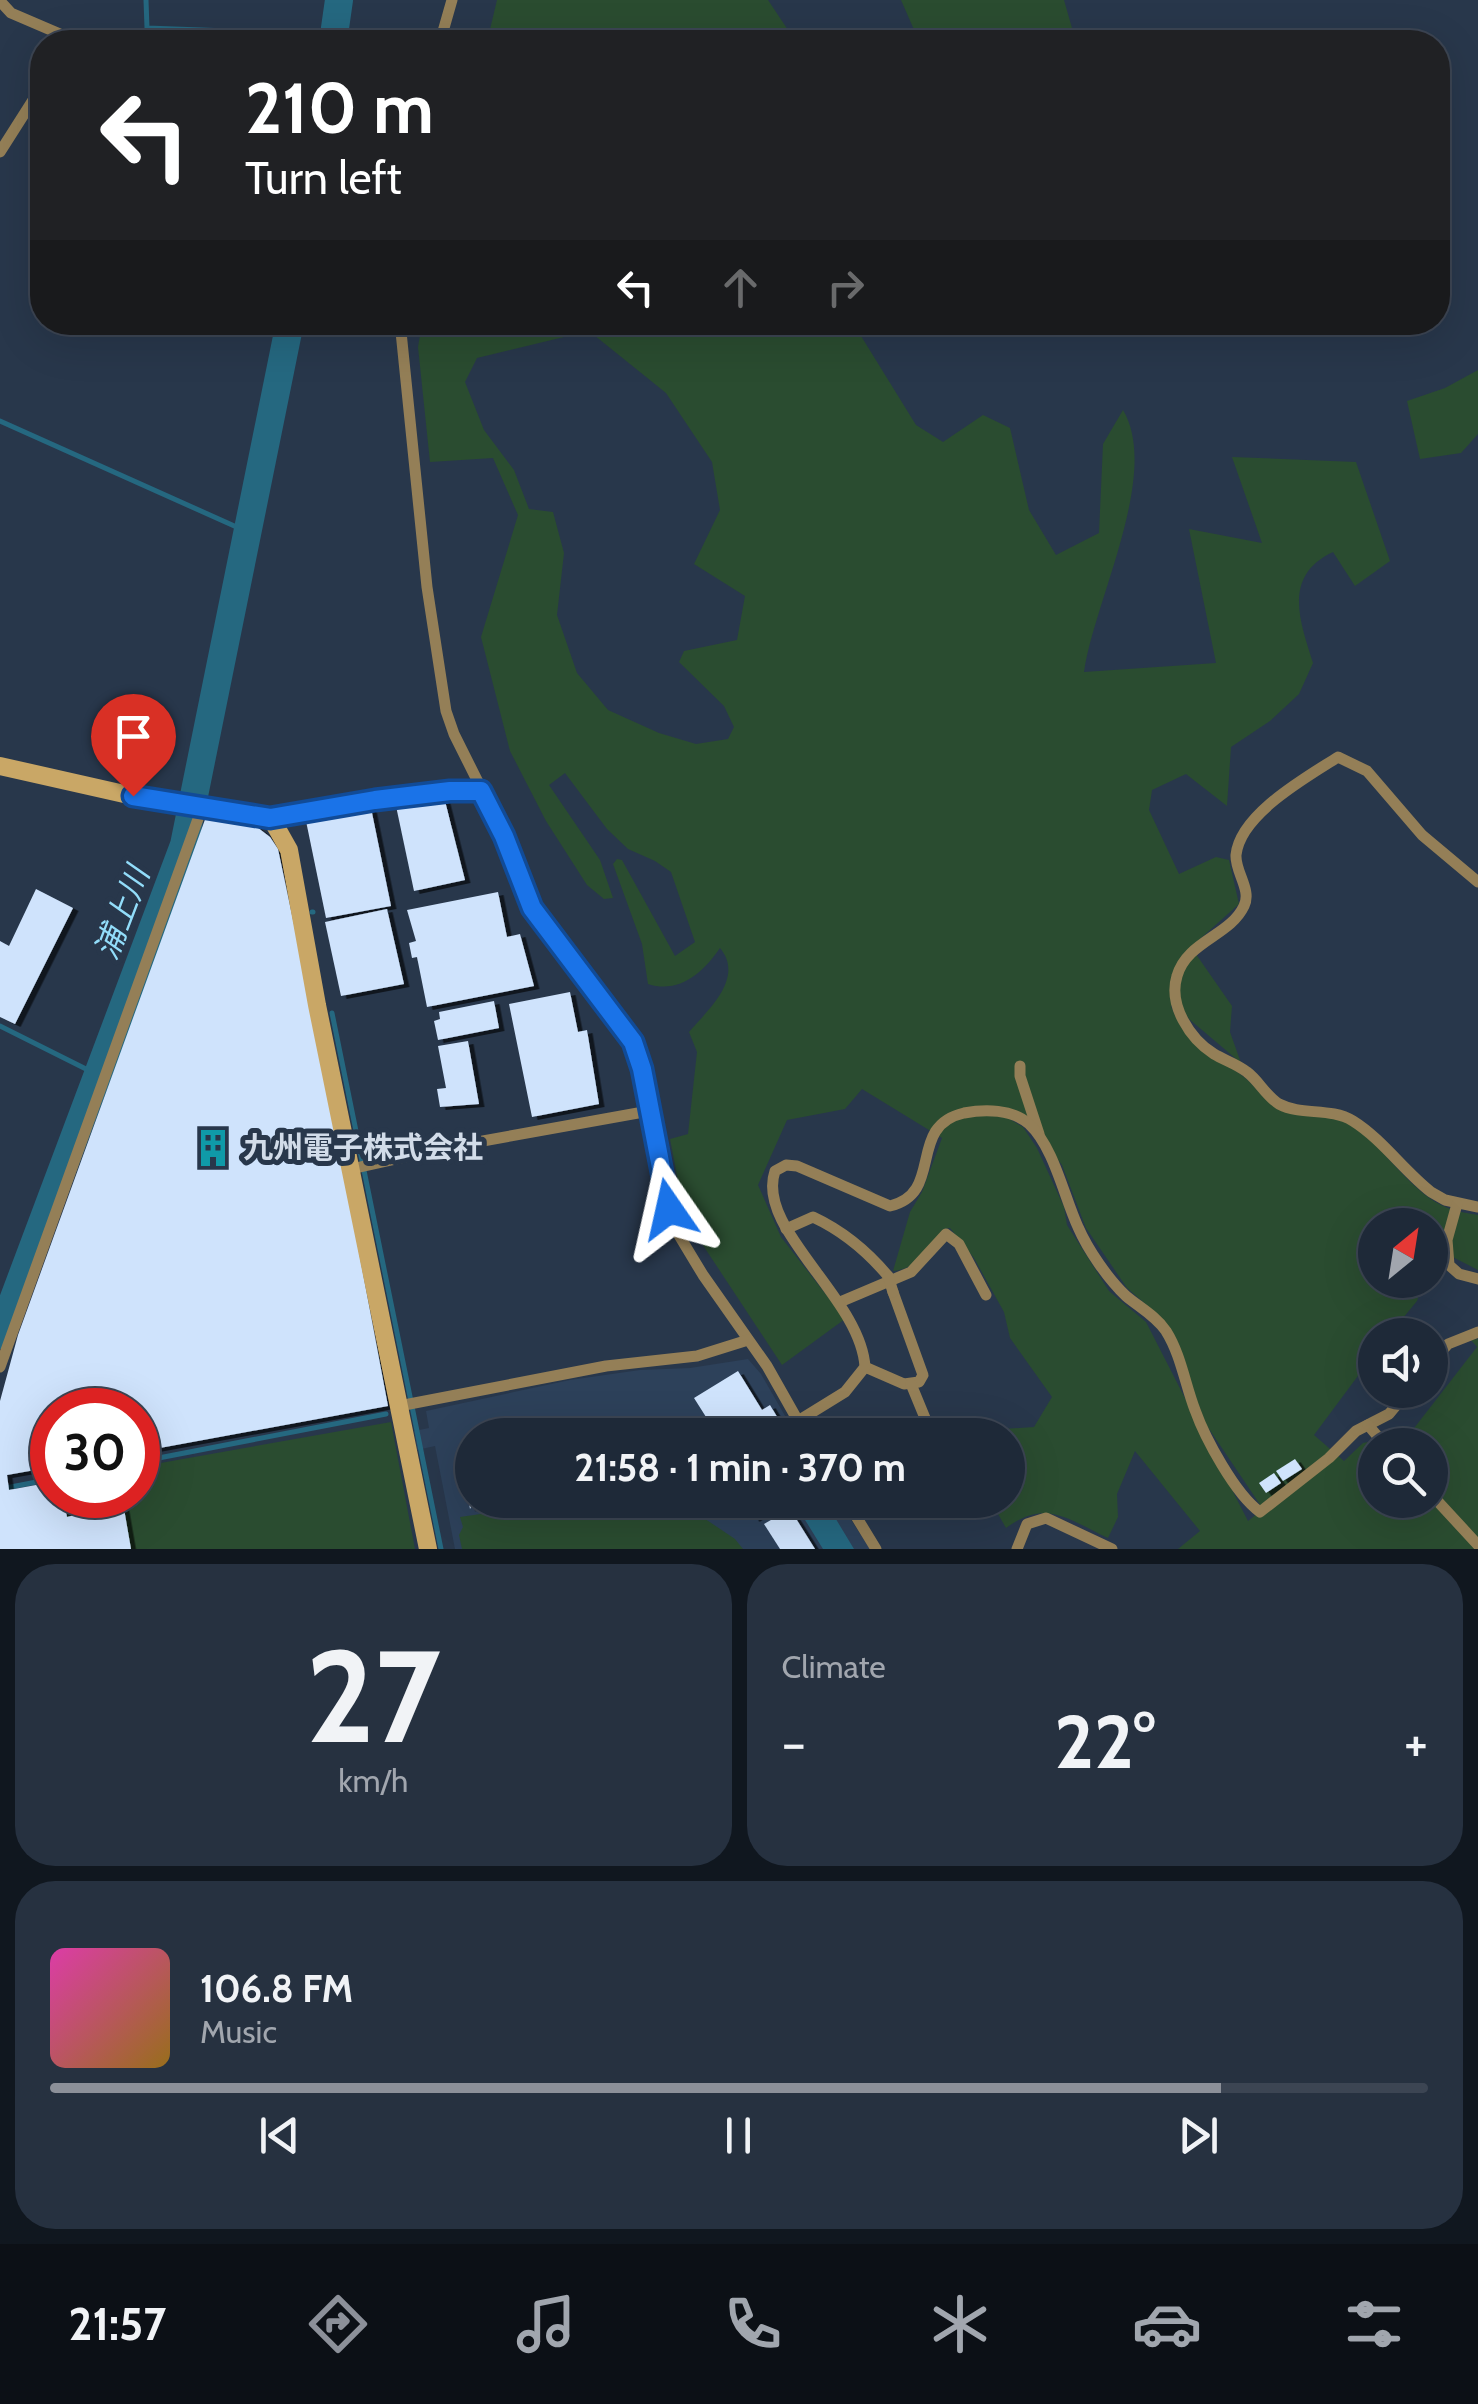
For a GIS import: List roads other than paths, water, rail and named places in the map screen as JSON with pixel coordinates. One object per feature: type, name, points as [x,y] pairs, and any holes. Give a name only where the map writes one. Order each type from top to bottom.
[{"type":"street","points":[[443,30],[452,0]]},
{"type":"street","points":[[0,1],[11,13],[46,30]]},
{"type":"street","points":[[0,152],[30,105]]},
{"type":"street","points":[[401,335],[416,495],[446,711],[504,836],[532,908],[633,1042],[642,1069],[669,1209],[678,1232],[796,1418]]},
{"type":"street","points":[[1478,882],[1422,835],[1367,771],[1338,757],[1286,791],[1245,834],[1236,856],[1246,904],[1184,960],[1174,994],[1195,1038],[1244,1070],[1280,1104],[1347,1117],[1419,1183],[1445,1200],[1478,1208]]},
{"type":"street","points":[[0,766],[133,796],[270,818],[375,800],[481,791]]},
{"type":"street","points":[[0,1368],[155,946],[196,804]]},
{"type":"street","points":[[270,818],[289,850],[360,1167],[409,1405],[428,1549]]},
{"type":"street","points":[[1020,1066],[1040,1139],[1082,1235],[1118,1287],[1165,1330],[1178,1355],[1196,1413],[1250,1505],[1260,1512],[1394,1408]]},
{"type":"street","points":[[360,1167],[650,1111]]},
{"type":"street","points":[[803,1418],[845,1392],[865,1367],[864,1355],[840,1302],[786,1230],[773,1202],[770,1185],[775,1171],[786,1165],[798,1166],[890,1206],[917,1192],[934,1131],[958,1114],[1008,1113],[1028,1124],[1040,1139]]},
{"type":"street","points":[[1458,1204],[1447,1240],[1450,1265],[1459,1274],[1478,1279]]},
{"type":"street","points":[[786,1230],[813,1218],[820,1220],[856,1243],[888,1276],[923,1375],[919,1382],[904,1384],[865,1367]]},
{"type":"street","points":[[840,1302],[911,1272],[946,1234],[958,1244],[986,1295]]},
{"type":"street","points":[[1448,1344],[1478,1332]]},
{"type":"street","points":[[409,1405],[606,1366],[697,1356],[748,1340]]},
{"type":"street","points":[[912,1384],[925,1418]]},
{"type":"street","points":[[1368,1425],[1371,1428]]},
{"type":"street","points":[[1448,1512],[1478,1545]]},
{"type":"street","points":[[857,1518],[876,1549]]},
{"type":"street","points":[[1017,1549],[1027,1524],[1046,1518],[1112,1549]]},
{"type":"waterway","points":[[146,0],[147,28],[200,30]]},
{"type":"waterway","name":"浦上川","points":[[335,30],[339,0]]},
{"type":"waterway","name":"浦上川","points":[[0,1335],[184,845],[287,335]]},
{"type":"waterway","points":[[0,421],[250,533]]},
{"type":"waterway","points":[[332,1013],[441,1549]]},
{"type":"waterway","points":[[0,1026],[88,1070]]},
{"type":"waterway","points":[[0,1311],[7,1315]]},
{"type":"waterway","points":[[160,1458],[386,1414]]},
{"type":"waterway","points":[[0,1489],[30,1483]]},
{"type":"place","name":"九州電子株式会社","points":[[213,1148]]}]
